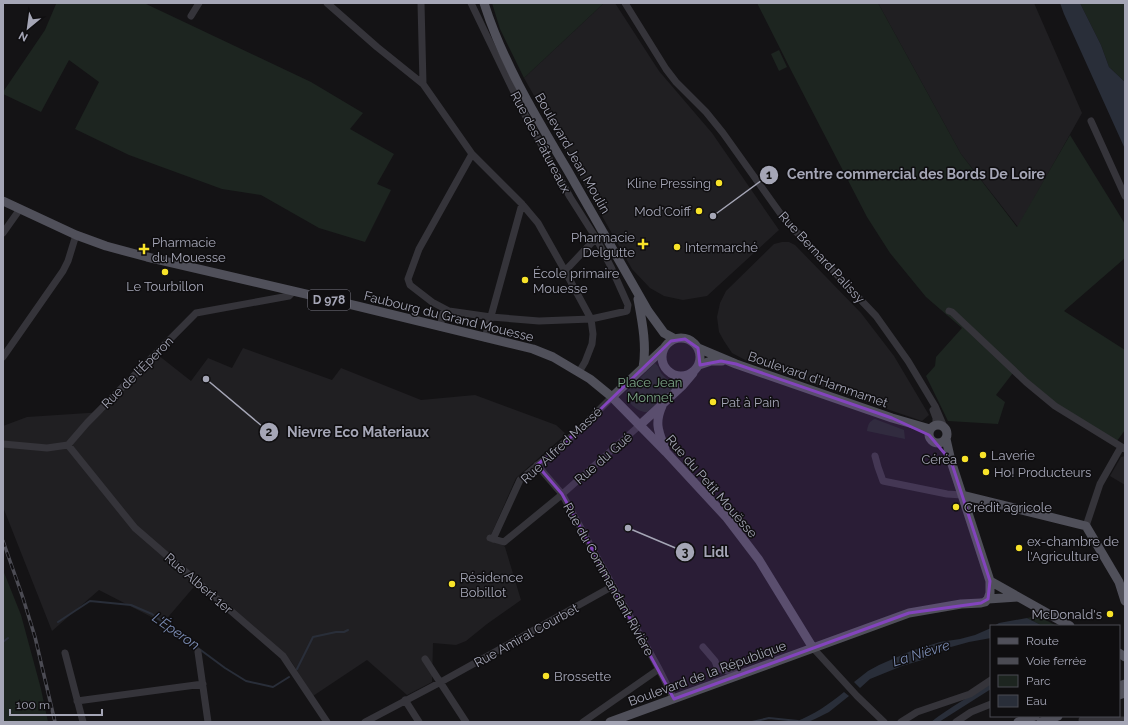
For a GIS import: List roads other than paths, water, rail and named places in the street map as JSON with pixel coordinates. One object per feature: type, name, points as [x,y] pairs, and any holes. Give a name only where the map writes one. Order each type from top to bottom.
[{"type":"main road","name":"Boulevard Jean Moulin","points":[[484,3],[499,44],[517,81],[648,311]]},
{"type":"main road","name":"Faubourg du Grand Mouesse","points":[[3,201],[76,235],[106,246],[533,349],[553,357],[590,379],[612,397],[640,425]]},
{"type":"main road","points":[[637,291],[644,340],[645,356],[643,368]]},
{"type":"main road","points":[[648,311],[664,333],[675,339]]},
{"type":"main road","points":[[648,311],[664,348],[662,361],[668,372],[679,377],[691,374],[697,368]]},
{"type":"main road","points":[[612,397],[670,341],[675,339],[686,339],[695,344],[700,354],[700,360],[697,368],[682,386],[640,425]]},
{"type":"main road","name":"Boulevard d'Hammamet","points":[[698,348],[736,364],[892,418],[935,429]]},
{"type":"main road","name":"Boulevard d'Hammamet","points":[[697,368],[712,361],[736,364]]},
{"type":"main road","points":[[663,405],[659,414],[658,425],[666,452]]},
{"type":"main road","name":"Rue du Petit Mouësse","points":[[640,425],[727,518],[759,560],[813,648]]},
{"type":"main road","points":[[935,429],[948,433],[942,441],[935,443],[931,440],[935,429]]},
{"type":"main road","points":[[942,441],[951,461],[990,581],[990,593],[988,599]]},
{"type":"main road","points":[[962,495],[1086,526],[1119,582],[1125,601]]},
{"type":"main road","points":[[967,510],[980,500]]},
{"type":"main road","points":[[990,581],[1068,625]]},
{"type":"main road","name":"Boulevard de la République","points":[[610,722],[909,613],[961,604],[981,603],[988,599],[1018,597]]},
{"type":"main road","points":[[1018,722],[1032,717]]},
{"type":"main road","points":[[1041,722],[1055,717]]},
{"type":"street","points":[[191,16],[199,3]]},
{"type":"street","points":[[327,3],[423,84],[472,154],[522,204],[538,223],[591,319],[593,334],[592,344],[585,362],[579,372]]},
{"type":"street","points":[[421,3],[423,84]]},
{"type":"street","name":"Rue des Pâtureaux","points":[[471,3],[524,113],[570,197],[596,238],[612,267],[628,305],[627,311],[591,319]]},
{"type":"street","name":"Rue Bernard Palissy","points":[[625,3],[669,73],[706,112],[723,133],[787,223],[876,316],[908,361],[930,398],[936,418],[935,429]]},
{"type":"street","points":[[1091,121],[1125,196]]},
{"type":"street","name":"Faubourg du Grand Mouesse","points":[[472,154],[419,249],[408,279],[410,285],[426,298],[449,311],[491,317],[539,321],[591,319]]},
{"type":"street","points":[[486,338],[522,204]]},
{"type":"street","points":[[3,233],[20,209]]},
{"type":"street","points":[[3,357],[63,271],[68,262],[76,235]]},
{"type":"street","points":[[565,271],[596,238]]},
{"type":"street","points":[[276,298],[277,288]]},
{"type":"street","name":"Rue de l'Éperon","points":[[68,445],[87,423],[196,313],[289,296],[292,291]]},
{"type":"street","points":[[440,326],[444,309]]},
{"type":"street","points":[[949,312],[952,312],[1026,382],[1055,406],[1123,448],[1100,484],[1086,526]]},
{"type":"street","name":"Rue Alfred Massé","points":[[491,539],[520,480],[577,432],[612,397]]},
{"type":"street","name":"Rue du Gué","points":[[491,539],[504,542],[562,494],[640,425]]},
{"type":"street","points":[[3,444],[47,448],[68,445]]},
{"type":"street","name":"Rue Albert 1er","points":[[68,445],[136,528],[283,656],[327,722]]},
{"type":"street","points":[[876,456],[883,481],[947,494],[962,495]]},
{"type":"street","name":"Rue du Commandant Rivière","points":[[537,465],[562,494],[659,669],[674,699]]},
{"type":"street","name":"Rue Amiral Courbet","points":[[365,722],[439,683],[613,586]]},
{"type":"street","points":[[703,647],[715,661],[718,669],[743,674]]},
{"type":"street","points":[[813,648],[857,696],[884,722]]},
{"type":"street","points":[[198,652],[208,722]]},
{"type":"street","points":[[65,653],[83,722]]},
{"type":"street","points":[[425,659],[439,683],[466,722]]},
{"type":"street","name":"Boulevard de la République","points":[[583,722],[659,669]]},
{"type":"street","points":[[901,722],[917,712],[970,694],[990,681]]},
{"type":"street","points":[[77,701],[203,684]]},
{"type":"street","points":[[405,700],[420,722]]},
{"type":"street","points":[[956,722],[971,712],[990,704]]},
{"type":"street","points":[[1082,720],[1125,720]]},
{"type":"water","points":[[1060,3],[1080,3],[1101,45],[1109,67],[1125,82],[1125,149],[1064,14]]},
{"type":"water","points":[[1027,618],[1041,625],[996,625],[999,623]]},
{"type":"water","name":"La Nièvre","points":[[990,628],[990,638],[951,647],[922,660],[902,666],[870,679],[860,688],[854,682],[868,671],[879,665],[911,651],[940,642],[975,635]]},
{"type":"water","points":[[990,684],[990,690],[939,722],[931,722],[953,706]]},
{"type":"water","points":[[844,692],[849,696],[829,712],[808,722],[795,722],[821,709]]},
{"type":"waterway","name":"L'Éperon","points":[[58,622],[90,601],[131,605],[152,614],[225,668],[246,681],[273,687],[289,677]]},
{"type":"waterway","name":"L'Éperon","points":[[297,669],[313,637],[348,630]]},
{"type":"waterway","name":"L'Éperon","points":[[3,642],[8,638]]},
{"type":"waterway","points":[[752,722],[769,718],[798,721]]},
{"type":"railway","points":[[3,541],[35,637],[55,722]]},
{"type":"place","name":"Kline Pressing","points":[[719,183]]},
{"type":"place","name":"Mod'Coiff","points":[[699,211]]},
{"type":"place","name":"Centre commercial des Bords De Loire","points":[[713,216]]},
{"type":"place","name":"Pharmacie Delgutte","points":[[643,244]]},
{"type":"place","name":"Intermarché","points":[[677,247]]},
{"type":"place","name":"Pharmacie du Mouesse","points":[[144,249]]},
{"type":"place","name":"Le Tourbillon","points":[[165,272]]},
{"type":"place","name":"École primaire Mouesse","points":[[525,280]]},
{"type":"place","name":"Nievre Eco Materiaux","points":[[206,379]]},
{"type":"place","name":"Pat à Pain","points":[[713,402]]},
{"type":"place","name":"Laverie","points":[[983,455]]},
{"type":"place","name":"Céréa","points":[[965,459]]},
{"type":"place","name":"Ho! Producteurs","points":[[986,472]]},
{"type":"place","name":"Crédit agricole","points":[[956,507]]},
{"type":"place","name":"Lidl","points":[[628,528]]},
{"type":"place","name":"ex-chambre de l'Agriculture","points":[[1019,548]]},
{"type":"place","name":"Résidence Bobillot","points":[[452,584]]},
{"type":"place","name":"McDonald's","points":[[1110,614]]},
{"type":"place","name":"Brossette","points":[[546,676]]},
{"type":"park label","name":"Place Jean Monnet","points":[[650,390]]}]
